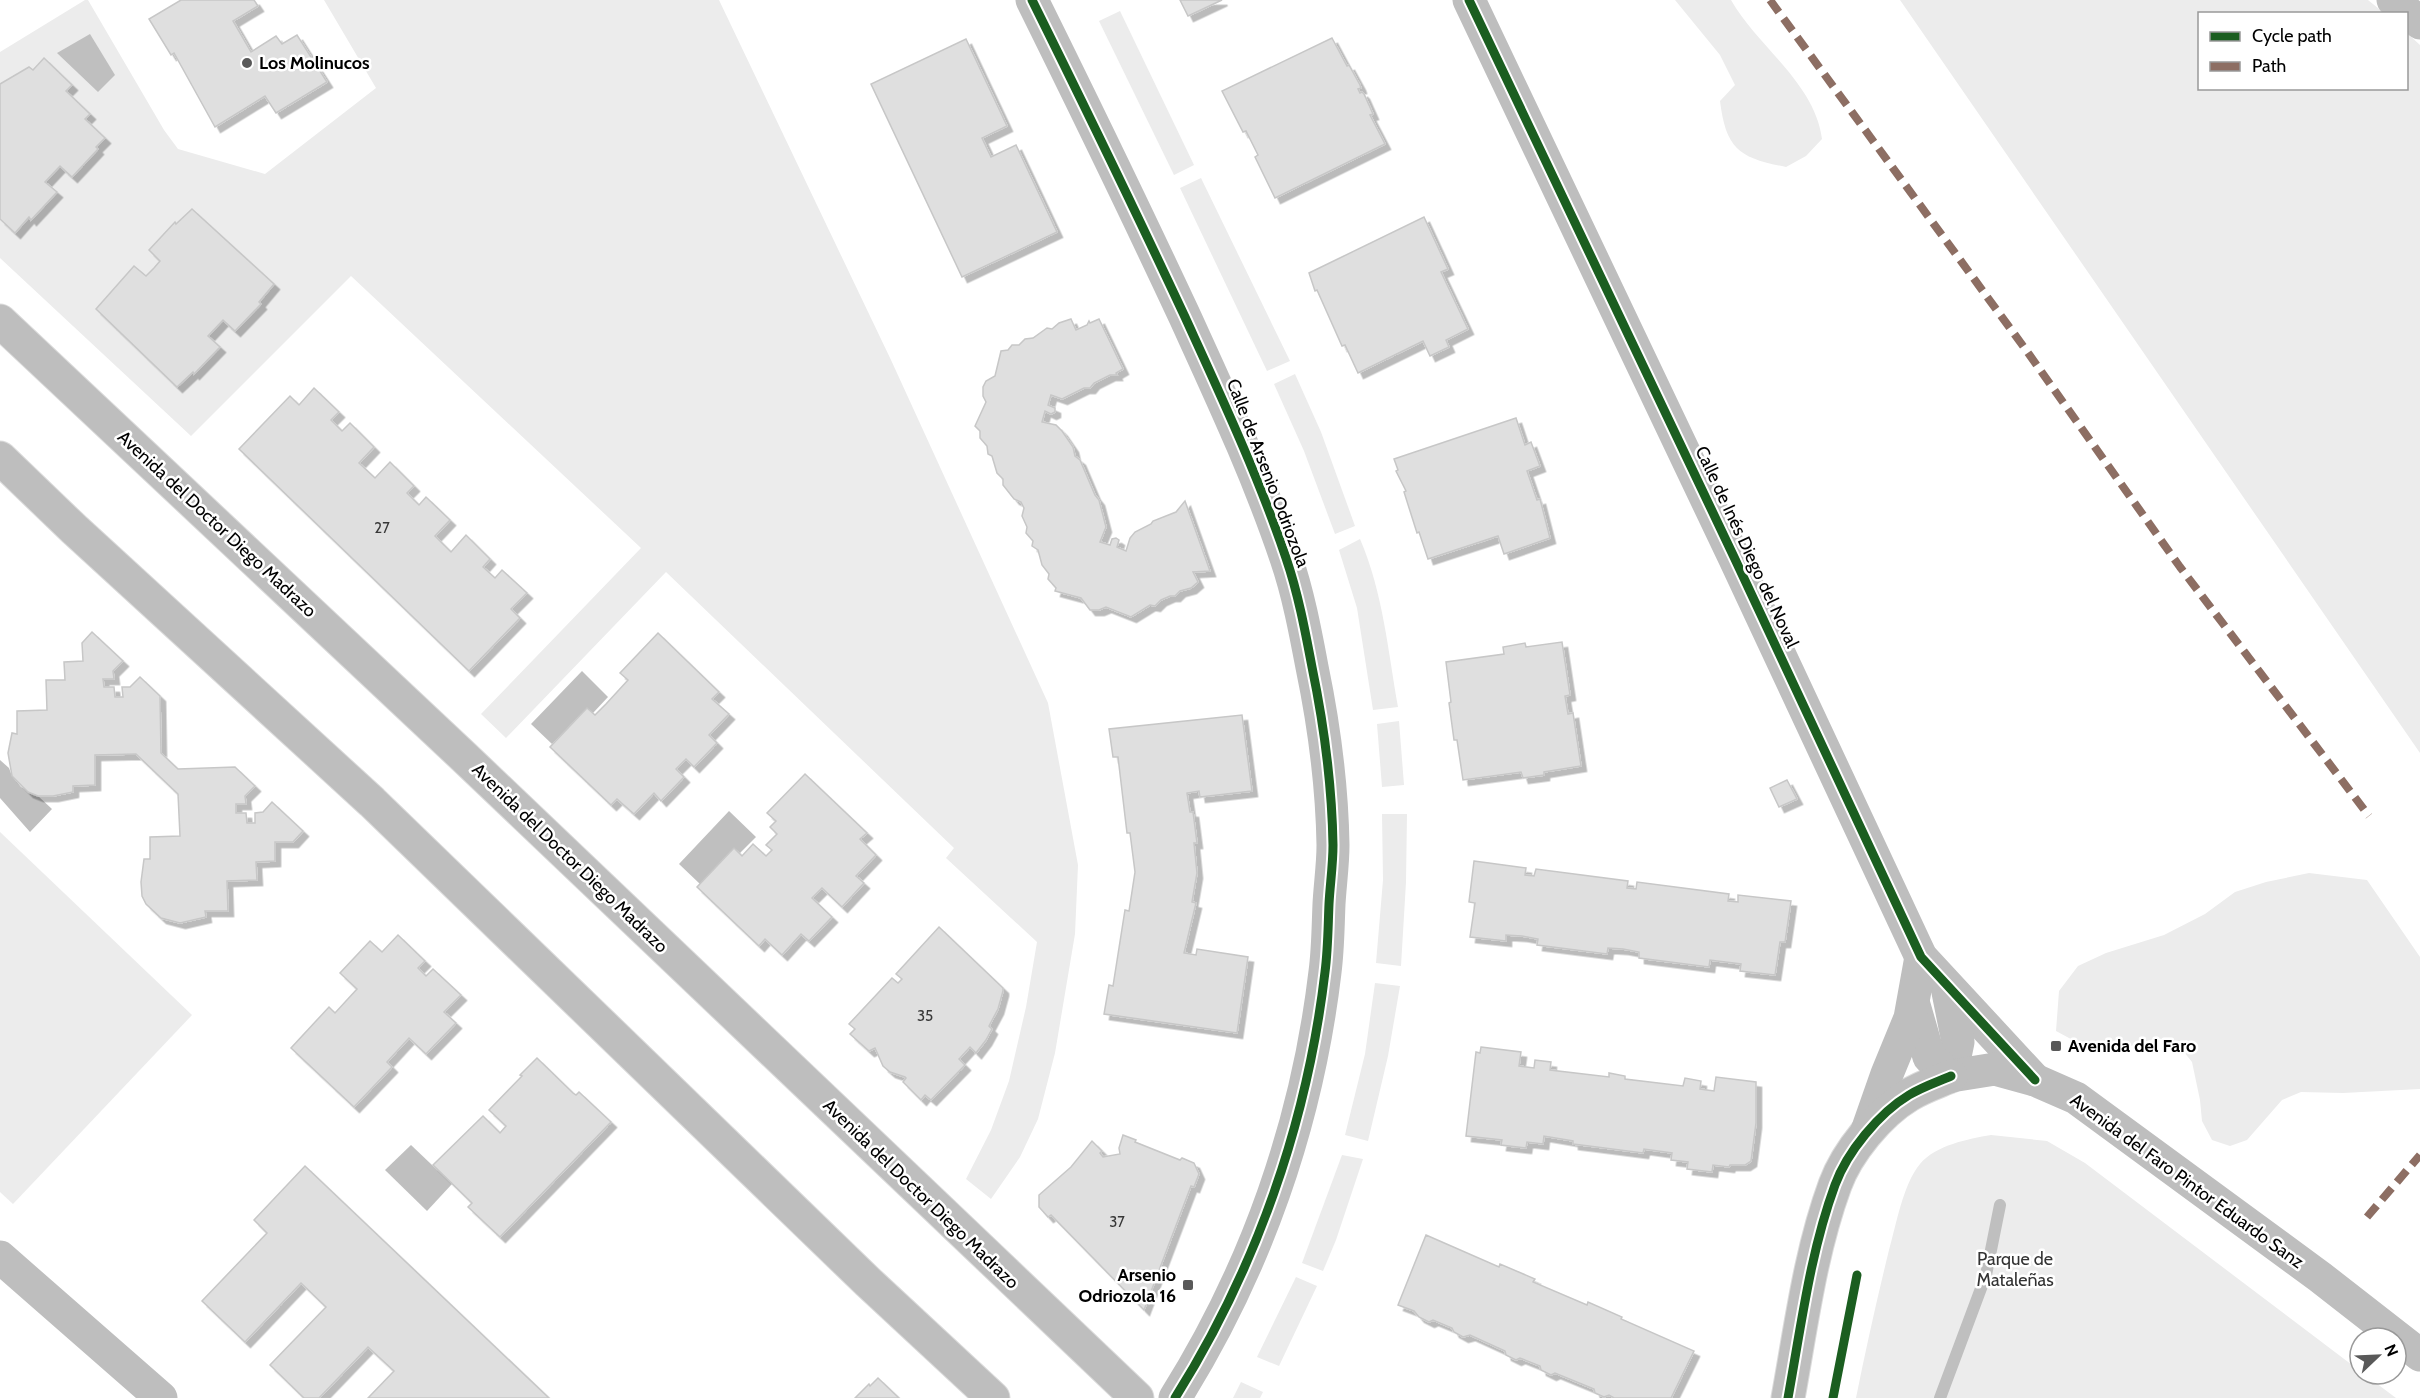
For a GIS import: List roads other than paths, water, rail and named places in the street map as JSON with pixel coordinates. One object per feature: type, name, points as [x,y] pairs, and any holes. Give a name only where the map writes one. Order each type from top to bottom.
[{"type":"street","name":"Calle de Arsenio Odriozola","points":[[1032,0],[1136,212],[1223,400],[1258,483],[1287,560],[1304,624],[1318,693],[1327,758],[1333,845],[1326,970],[1308,1070],[1291,1143],[1265,1221],[1220,1321],[1175,1398]]},
{"type":"street","name":"Calle de Inés Diego del Noval","points":[[1469,0],[1729,546],[1921,957],[2035,1080]]},
{"type":"street","points":[[2393,0],[2407,12]]},
{"type":"street","points":[[2408,13],[2420,23]]},
{"type":"street","name":"Avenida del Doctor Diego Madrazo","points":[[0,321],[481,773],[1137,1398]]},
{"type":"street","points":[[0,458],[82,537],[372,802],[859,1274],[993,1398]]},
{"type":"street","points":[[1867,1131],[1914,1005],[1921,957]]},
{"type":"street","points":[[1914,1005],[1929,1058],[1951,1076],[1958,1042],[1947,986]]},
{"type":"street","name":"Avenida del Faro Pintor Eduardo Sanz","points":[[1788,1398],[1812,1267],[1835,1183],[1867,1131],[1909,1095],[1951,1076],[1995,1069],[2035,1080],[2076,1098],[2138,1141],[2420,1355]]},
{"type":"street","points":[[0,1257],[160,1398]]},
{"type":"waterway","points":[[1940,1398],[1986,1275],[2000,1205]]},
{"type":"place","name":"Los Molinucos","points":[[247,63]]},
{"type":"place","name":"Avenida del Faro","points":[[2056,1046]]},
{"type":"place","name":"Arsenio Odriozola 16","points":[[1188,1285]]},
{"type":"park label","name":"Parque de Mataleñas","points":[[2015,1269]]}]
